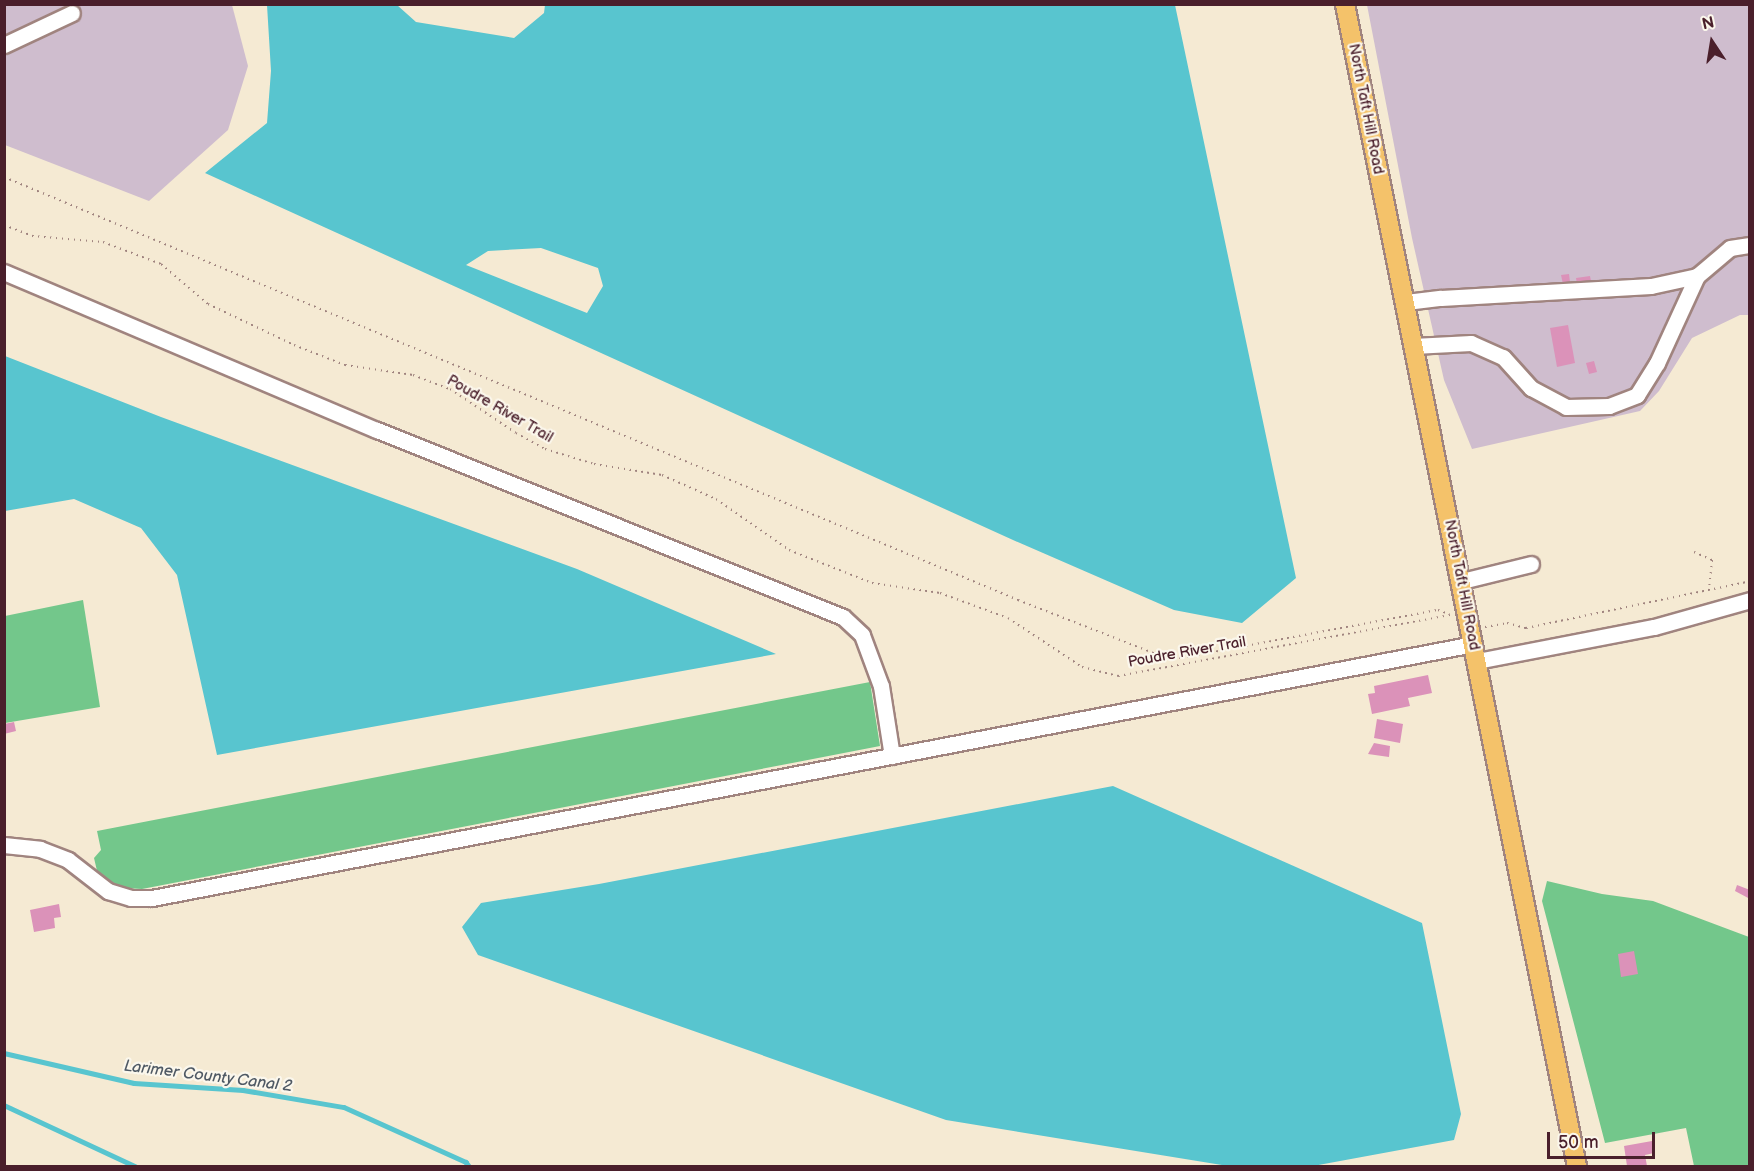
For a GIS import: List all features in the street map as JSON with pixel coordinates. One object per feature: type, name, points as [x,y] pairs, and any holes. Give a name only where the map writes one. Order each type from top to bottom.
[{"type":"main road","name":"North Taft Hill Road","points":[[1345,4],[1470,621],[1577,1167]]},
{"type":"lane","points":[[4,45],[72,13]]},
{"type":"lane","points":[[1413,346],[1471,343],[1503,357],[1531,388],[1566,407],[1609,406],[1637,395],[1657,363],[1697,276],[1730,248],[1749,245]]},
{"type":"lane","points":[[4,272],[377,430],[843,617],[862,635],[881,686],[892,756]]},
{"type":"lane","points":[[1406,303],[1441,298],[1651,286],[1697,276]]},
{"type":"lane","points":[[1462,581],[1531,564]]},
{"type":"lane","points":[[4,845],[40,849],[68,860],[108,891],[131,898],[152,898],[892,756],[1476,652],[1654,627],[1749,600]]},
{"type":"path","points":[[4,177],[1007,595],[1161,656],[1181,658],[1438,610],[1486,627],[1507,624],[1526,628],[1749,581]]},
{"type":"path","name":"Poudre River Trail","points":[[4,225],[32,236],[103,242],[161,264],[208,304],[294,345],[345,365],[413,375],[450,389],[516,433],[564,455],[594,464],[662,475],[716,499],[789,550],[872,583],[940,592],[1008,618],[1082,667],[1118,676],[1451,614]]},
{"type":"path","points":[[1694,552],[1712,560],[1708,590]]},
{"type":"shaded area","points":[[4,5],[232,5],[248,66],[228,130],[149,201],[5,145]]},
{"type":"shaded area","points":[[1367,5],[1749,5],[1749,315],[1740,315],[1692,338],[1659,391],[1640,411],[1472,449],[1444,380],[1412,238]]},
{"type":"green space","points":[[83,600],[100,707],[5,723],[5,616]]},
{"type":"green space","points":[[870,682],[880,746],[142,889],[124,888],[98,875],[94,858],[101,850],[97,831]]},
{"type":"green space","points":[[1547,881],[1602,894],[1653,901],[1749,937],[1749,1166],[1694,1166],[1686,1128],[1605,1143],[1542,901]]},
{"type":"water","points":[[267,5],[397,5],[416,22],[514,38],[544,13],[545,5],[1175,5],[1296,578],[1242,623],[1174,610],[1013,540],[205,173],[267,123],[271,71]],"holes":[[[541,248],[598,268],[603,286],[587,313],[466,265],[488,251]]]},
{"type":"water","points":[[5,356],[161,417],[577,569],[776,654],[217,755],[177,575],[141,528],[74,499],[5,511]]},
{"type":"water","points":[[1113,786],[1422,923],[1461,1114],[1454,1140],[1313,1166],[1228,1166],[946,1120],[478,955],[462,927],[481,903],[599,884]]},
{"type":"building","points":[[1569,274],[1570,282],[1563,284],[1561,275]]},
{"type":"building","points":[[1590,276],[1591,281],[1577,284],[1576,278]]},
{"type":"building","points":[[1568,325],[1575,363],[1557,367],[1550,328]]},
{"type":"building","points":[[1594,361],[1597,372],[1589,374],[1586,363]]},
{"type":"building","points":[[1428,675],[1432,693],[1408,698],[1410,706],[1372,714],[1368,694],[1375,693],[1374,686]]},
{"type":"building","points":[[1377,719],[1403,724],[1400,743],[1374,738]]},
{"type":"building","points":[[14,722],[16,731],[4,734],[4,724]]},
{"type":"building","points":[[1374,743],[1390,746],[1389,757],[1368,754]]},
{"type":"building","points":[[1737,885],[1750,890],[1750,899],[1735,891]]},
{"type":"building","points":[[59,904],[61,917],[54,918],[55,928],[34,932],[30,910]]},
{"type":"building","points":[[1634,951],[1638,974],[1621,977],[1618,954]]},
{"type":"building","points":[[1652,1141],[1654,1153],[1645,1155],[1647,1166],[1627,1166],[1624,1146]]},
{"type":"waterway","name":"Larimer County Canal 2","points":[[4,1053],[134,1083],[243,1090],[344,1107],[466,1162],[469,1166]]},
{"type":"waterway","points":[[4,1105],[135,1166]]}]
